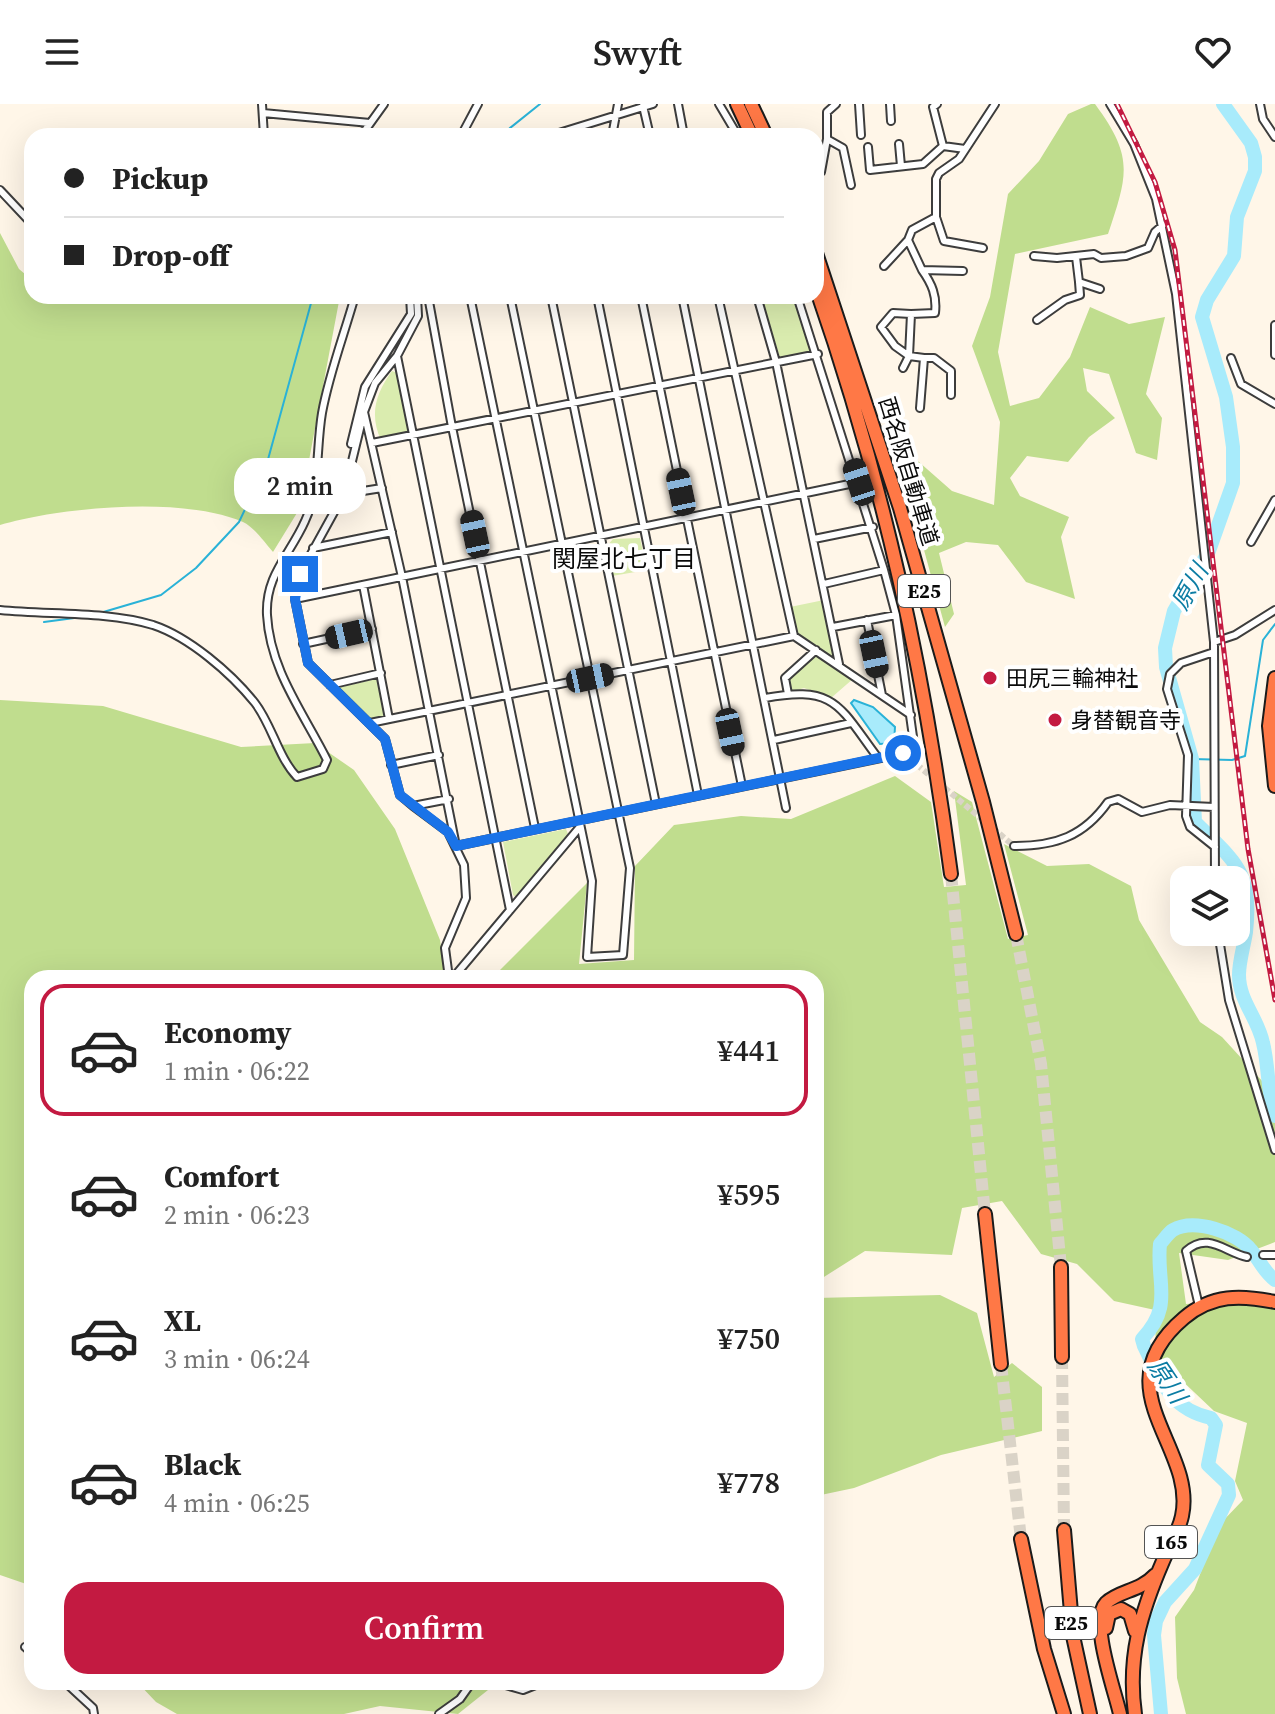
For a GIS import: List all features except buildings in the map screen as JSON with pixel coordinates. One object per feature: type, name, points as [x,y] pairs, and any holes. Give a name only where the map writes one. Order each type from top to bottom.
[{"type":"highway","points":[[737,104],[748,128]]},
{"type":"highway","points":[[751,104],[762,128]]},
{"type":"highway","name":"西名阪自動車道","points":[[824,275],[860,376],[900,508],[983,802],[1016,934]]},
{"type":"highway","name":"西名阪自動車道","points":[[821,304],[856,407],[903,582],[926,701],[951,874]]},
{"type":"highway","points":[[1275,678],[1269,726],[1275,786]]},
{"type":"highway","points":[[985,1214],[1001,1364]]},
{"type":"highway","points":[[1061,1267],[1062,1357]]},
{"type":"highway","name":"165","points":[[1135,1714],[1132,1683],[1136,1635],[1144,1606],[1183,1516],[1182,1493],[1153,1412],[1152,1371],[1160,1345],[1171,1329],[1199,1307],[1242,1296],[1275,1302]]},
{"type":"highway","name":"E25","points":[[1064,1530],[1071,1623],[1090,1714]]},
{"type":"highway","name":"E25","points":[[1021,1539],[1041,1634],[1064,1714]]},
{"type":"highway","points":[[1122,1714],[1099,1619],[1106,1603],[1145,1586],[1159,1571]]},
{"type":"highway","points":[[1122,1714],[1106,1626],[1109,1614],[1116,1609],[1144,1606],[1139,1598],[1128,1593]]},
{"type":"highway","points":[[1127,1610],[1136,1635]]},
{"type":"street","points":[[262,104],[264,128]]},
{"type":"street","points":[[367,128],[384,104]]},
{"type":"street","points":[[465,128],[478,104]]},
{"type":"street","points":[[613,128],[618,104]]},
{"type":"street","points":[[572,128],[653,104]]},
{"type":"street","points":[[678,104],[682,128]]},
{"type":"street","points":[[719,104],[733,128]]},
{"type":"street","points":[[824,156],[827,112],[836,104]]},
{"type":"street","points":[[859,104],[861,135]]},
{"type":"street","points":[[890,104],[891,121]]},
{"type":"street","points":[[937,104],[933,107],[943,146]]},
{"type":"street","points":[[983,248],[944,241],[936,217],[939,173],[959,159],[995,104]]},
{"type":"street","points":[[1110,104],[1134,144],[1163,225],[1176,294],[1214,642],[1215,866]]},
{"type":"street","points":[[1260,104],[1263,119],[1275,137]]},
{"type":"street","points":[[643,106],[648,128]]},
{"type":"street","points":[[263,113],[370,123]]},
{"type":"street","points":[[827,139],[843,148],[851,185]]},
{"type":"street","points":[[899,144],[901,166]]},
{"type":"street","points":[[868,147],[870,170],[923,164],[943,146],[965,149]]},
{"type":"street","points":[[0,190],[24,216]]},
{"type":"street","points":[[884,266],[908,240],[912,230],[936,217]]},
{"type":"street","points":[[1034,256],[1094,254],[1101,258],[1144,252],[1163,225]]},
{"type":"street","points":[[908,240],[933,286],[935,313],[893,313],[881,327],[895,346],[909,356],[934,358],[951,371],[951,395]]},
{"type":"street","points":[[1037,320],[1065,300],[1080,295],[1076,257]]},
{"type":"street","points":[[922,270],[963,271]]},
{"type":"street","points":[[1079,282],[1100,289]]},
{"type":"street","points":[[0,610],[103,618],[155,626],[177,637],[244,689],[259,707],[297,777],[323,769],[327,760],[281,675],[272,647],[268,601],[269,587],[279,561],[305,521],[314,485],[323,410],[353,304]]},
{"type":"street","points":[[351,444],[365,387],[411,314],[410,304]]},
{"type":"street","points":[[417,304],[418,316],[397,356],[375,383],[364,412],[344,494],[300,574],[295,599],[308,663],[385,739],[400,795],[448,832],[464,865],[467,886],[462,908],[446,939],[450,970]]},
{"type":"street","points":[[429,304],[535,828]]},
{"type":"street","points":[[472,304],[549,688],[592,881],[587,957],[623,955],[630,868],[512,304]]},
{"type":"street","points":[[553,304],[656,804]]},
{"type":"street","points":[[598,304],[698,795]]},
{"type":"street","points":[[643,304],[742,786]]},
{"type":"street","points":[[684,304],[786,808]]},
{"type":"street","points":[[720,304],[794,636]]},
{"type":"street","points":[[759,304],[776,362],[839,664]]},
{"type":"street","points":[[456,846],[535,828],[578,824],[618,812],[915,751],[896,615],[873,527],[800,304]]},
{"type":"street","points":[[903,368],[909,356],[911,314]]},
{"type":"street","points":[[1275,325],[1275,355]]},
{"type":"street","points":[[372,443],[818,354]]},
{"type":"street","points":[[397,356],[510,910]]},
{"type":"street","points":[[920,408],[924,358]]},
{"type":"street","points":[[1231,358],[1241,384],[1275,404]]},
{"type":"street","points":[[364,412],[402,577],[456,846]]},
{"type":"street","points":[[295,599],[805,496],[859,482]]},
{"type":"street","points":[[344,494],[382,488]]},
{"type":"street","points":[[1251,542],[1275,500]]},
{"type":"street","points":[[814,539],[873,527]]},
{"type":"street","points":[[313,548],[392,532]]},
{"type":"street","points":[[824,584],[884,570]]},
{"type":"street","points":[[363,585],[389,719]]},
{"type":"street","points":[[1214,642],[1235,635],[1275,610]]},
{"type":"street","points":[[833,627],[896,615]]},
{"type":"street","points":[[867,620],[882,695]]},
{"type":"street","points":[[303,644],[372,629]]},
{"type":"street","points":[[370,723],[509,697],[794,636],[911,715]]},
{"type":"street","points":[[788,694],[785,678],[816,650]]},
{"type":"street","points":[[1214,652],[1181,663],[1170,674],[1167,689],[1188,755],[1186,805],[1190,827],[1215,847]]},
{"type":"street","points":[[330,685],[381,673]]},
{"type":"street","points":[[765,698],[805,691],[837,703],[878,758]]},
{"type":"street","points":[[774,740],[851,723]]},
{"type":"street","points":[[391,765],[439,755]]},
{"type":"street","points":[[413,806],[449,799]]},
{"type":"street","points":[[1014,846],[1056,841],[1094,823],[1108,802],[1118,799],[1142,812],[1170,805],[1214,807]]},
{"type":"street","points":[[458,970],[578,824]]},
{"type":"street","points":[[1221,946],[1236,1027],[1275,1150]]},
{"type":"street","points":[[1199,1307],[1186,1251],[1202,1243],[1213,1243],[1227,1245],[1247,1257]]},
{"type":"street","points":[[1263,1255],[1275,1255]]},
{"type":"street","points":[[74,1690],[93,1708],[94,1714]]},
{"type":"street","points":[[439,1714],[460,1699],[466,1690]]},
{"type":"green space","points":[[1095,104],[1108,122],[1122,153],[1124,166],[1120,196],[1108,234],[1015,254],[998,352],[1010,406],[1039,398],[1070,357],[1090,307],[1129,324],[1165,317],[1146,394],[1162,418],[1157,460],[1136,453],[1109,374],[1083,368],[1087,391],[1115,418],[1089,437],[1068,462],[1027,456],[1010,478],[1020,496],[1069,517],[1061,537],[1075,599],[1026,582],[998,545],[966,542],[939,553],[954,614],[945,627],[894,440],[952,491],[994,505],[1000,422],[972,346],[990,297],[1008,194],[1039,161],[1068,114]]},
{"type":"green space","points":[[0,233],[24,273],[24,304],[338,304],[300,508],[273,552],[247,524],[218,514],[188,509],[88,509],[0,525]]},
{"type":"green space","points":[[763,304],[796,304],[813,352],[804,357],[780,358]]},
{"type":"green space","points":[[392,371],[398,373],[410,434],[381,440],[375,421],[376,404]]},
{"type":"green space","points":[[640,538],[647,570],[612,576],[606,547],[613,539]]},
{"type":"green space","points":[[824,600],[836,660],[797,635],[790,607]]},
{"type":"green space","points":[[817,653],[854,678],[831,698],[804,688],[790,692],[788,679]]},
{"type":"green space","points":[[376,679],[381,683],[386,715],[372,720],[337,688]]},
{"type":"green space","points":[[0,700],[103,706],[241,747],[315,743],[354,770],[395,829],[440,940],[444,970],[24,970],[24,1583],[0,1575]]},
{"type":"green space","points":[[895,776],[931,802],[944,887],[966,885],[954,791],[972,802],[1008,939],[1028,935],[1004,844],[1047,866],[1089,864],[1131,886],[1139,920],[1200,1022],[1222,1037],[1275,1095],[1275,1242],[1228,1260],[1179,1253],[1186,1304],[1275,1296],[1275,1714],[1186,1714],[1177,1678],[1175,1617],[1194,1590],[1219,1525],[1243,1500],[1235,1481],[1247,1423],[1214,1411],[1156,1356],[1155,1310],[1114,1301],[1077,1264],[1041,1254],[1002,1201],[962,1208],[952,1255],[865,1251],[824,1277],[824,970],[500,970],[587,883],[579,964],[634,960],[635,866],[674,825],[741,816],[791,819]]},
{"type":"green space","points":[[566,829],[568,834],[517,898],[513,895],[503,842]]},
{"type":"green space","points":[[940,1295],[977,1313],[994,1377],[1012,1363],[1042,1387],[1042,1431],[941,1455],[854,1488],[824,1494],[824,1298]]},
{"type":"green space","points":[[145,1690],[488,1690],[458,1714],[380,1706],[344,1714],[177,1714],[156,1702]]},
{"type":"water","points":[[854,700],[873,707],[895,727],[894,743],[880,744],[851,703]]},
{"type":"waterway","points":[[510,128],[540,104]]},
{"type":"waterway","name":"原川","points":[[1223,104],[1251,143],[1255,157],[1255,171],[1237,217],[1234,256],[1207,300],[1202,317],[1226,397],[1233,447],[1233,483],[1209,551],[1174,611],[1165,648],[1166,667],[1192,759],[1195,822],[1231,858],[1247,895],[1240,984],[1263,1043],[1275,1116]]},
{"type":"waterway","points":[[100,613],[161,595],[196,568],[239,522],[267,463],[311,304]]},
{"type":"waterway","points":[[44,622],[82,617]]},
{"type":"waterway","points":[[1192,759],[1232,760],[1245,756],[1263,640],[1275,624]]},
{"type":"waterway","name":"原川","points":[[1161,1714],[1154,1635],[1156,1621],[1165,1602],[1195,1569],[1229,1495],[1228,1484],[1208,1465],[1216,1425],[1211,1418],[1186,1408],[1168,1392],[1142,1339],[1152,1327],[1161,1305],[1160,1244],[1171,1231],[1182,1227],[1215,1229],[1244,1243],[1275,1280]]},
{"type":"tunnel","points":[[903,753],[1014,846]]},
{"type":"tunnel","points":[[951,874],[985,1214]]},
{"type":"tunnel","points":[[1016,934],[1041,1064],[1061,1267]]},
{"type":"tunnel","points":[[1062,1357],[1064,1530]]},
{"type":"tunnel","points":[[1001,1364],[1021,1539]]},
{"type":"railway","points":[[1117,104],[1155,182],[1175,250],[1248,849],[1275,1000]]},
{"type":"place","name":"田尻三輪神社","points":[[990,678]]},
{"type":"place","name":"身替観音寺","points":[[1055,720]]},
{"type":"district","name":"関屋北七丁目","points":[[624,559]]},
{"type":"route","points":[[300,574],[295,599],[308,663],[385,739],[400,795],[448,832],[456,846],[903,753]]}]
